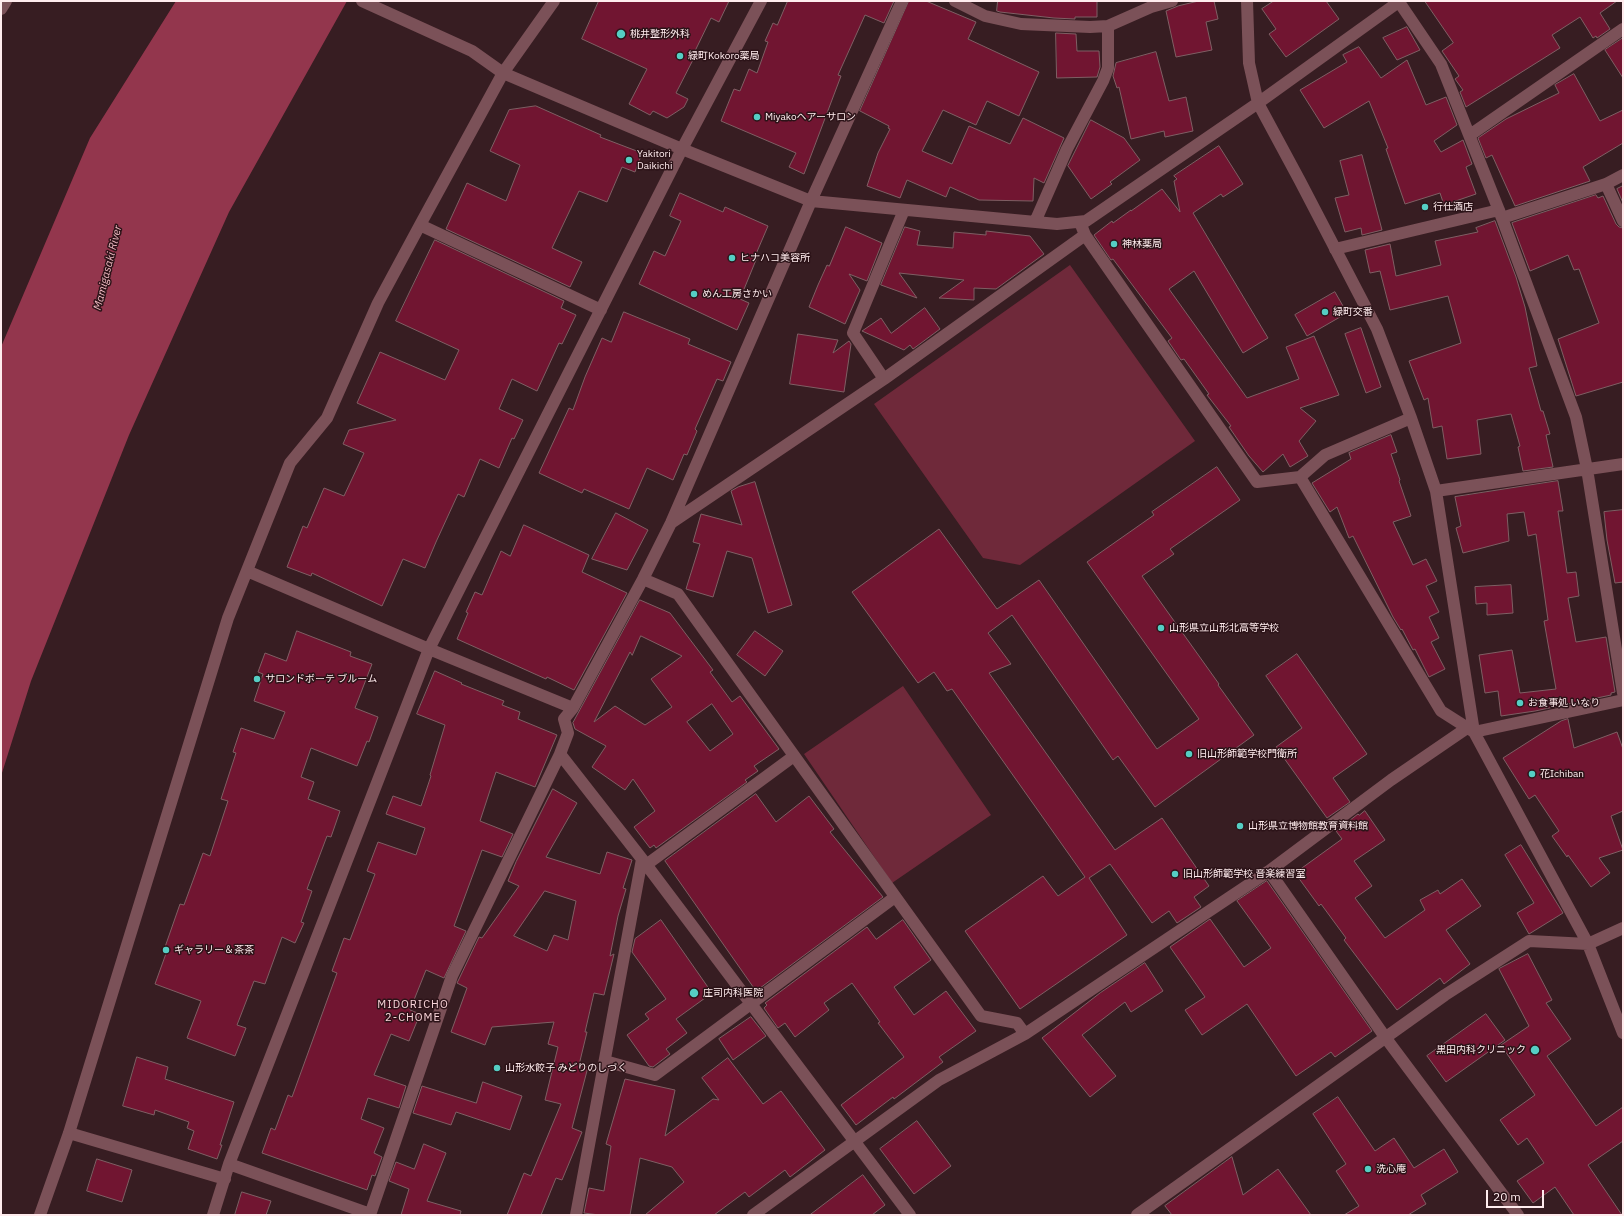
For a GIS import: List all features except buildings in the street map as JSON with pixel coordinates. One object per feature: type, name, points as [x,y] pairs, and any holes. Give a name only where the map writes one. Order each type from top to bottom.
[{"type":"street","points":[[1,9],[6,1]]},
{"type":"street","points":[[362,1],[472,51],[503,73],[682,150],[811,201],[1057,224],[1086,221],[1258,103],[1400,1],[1441,64],[1501,214],[1576,417],[1623,693]]},
{"type":"street","points":[[40,1215],[69,1132],[228,618],[290,463],[327,418],[378,303],[420,225],[503,73],[554,1]]},
{"type":"street","points":[[213,1215],[229,1164],[429,649],[682,150],[761,1]]},
{"type":"street","points":[[229,1164],[370,1214],[452,976],[560,754],[568,733],[564,720],[573,708],[643,579],[670,523],[811,201],[902,1]]},
{"type":"street","points":[[954,1],[984,16],[1021,24],[1090,27],[1108,26],[1152,7],[1172,1]]},
{"type":"street","points":[[1247,1],[1249,63],[1258,103],[1377,329],[1411,418],[1436,491],[1470,730],[1588,944],[1623,1033]]},
{"type":"street","points":[[1035,222],[1067,149],[1103,81],[1108,68],[1108,26]]},
{"type":"street","points":[[1470,135],[1623,29]]},
{"type":"street","points":[[1335,249],[1501,214],[1606,184],[1623,175]]},
{"type":"street","points":[[1606,184],[1623,221]]},
{"type":"street","points":[[884,379],[853,333],[904,210]]},
{"type":"street","points":[[1080,222],[1085,235],[1257,482],[1300,477],[1325,455],[1411,418]]},
{"type":"street","points":[[420,225],[601,310]]},
{"type":"street","points":[[670,523],[884,379],[1085,235]]},
{"type":"street","points":[[1436,491],[1623,464]]},
{"type":"street","points":[[1300,477],[1441,712],[1470,730]]},
{"type":"street","points":[[247,571],[429,649],[573,708]]},
{"type":"street","points":[[643,579],[678,594],[981,1016],[1017,1023],[1025,1034]]},
{"type":"street","points":[[753,1215],[939,1080],[1025,1034],[1269,870],[1391,780],[1470,730],[1623,700]]},
{"type":"street","points":[[560,754],[644,862],[853,1142],[910,1215]]},
{"type":"street","points":[[576,1215],[644,862],[794,756]]},
{"type":"street","points":[[1269,870],[1385,1037],[1518,1215]]},
{"type":"street","points":[[605,1061],[655,1075],[896,897]]},
{"type":"street","points":[[1137,1215],[1153,1210],[1385,1037],[1444,995],[1529,941],[1588,944],[1623,928]]},
{"type":"street","points":[[69,1132],[225,1179]]},
{"type":"shaded area","points":[[1070,265],[1195,441],[1020,565],[983,558],[874,404]]},
{"type":"shaded area","points":[[903,686],[991,815],[892,883],[804,754]]},
{"type":"water","name":"Mamigasaki River","points":[[176,1],[347,1],[229,212],[129,435],[31,681],[1,776],[1,347],[90,138]]},
{"type":"place","name":"桃井整形外科","points":[[621,34]]},
{"type":"place","name":"緑町Kokoro薬局","points":[[680,56]]},
{"type":"place","name":"Miyakoヘアーサロン","points":[[757,117]]},
{"type":"place","name":"Yakitori Daikichi","points":[[629,160]]},
{"type":"place","name":"行仕酒店","points":[[1425,207]]},
{"type":"place","name":"神林薬局","points":[[1114,244]]},
{"type":"place","name":"ヒナハコ美容所","points":[[732,258]]},
{"type":"place","name":"めん工房さかい","points":[[694,294]]},
{"type":"place","name":"緑町交番","points":[[1325,312]]},
{"type":"place","name":"山形県立山形北高等学校","points":[[1161,628]]},
{"type":"place","name":"サロンドボーテ ブルーム","points":[[257,679]]},
{"type":"place","name":"お食事処 いなり","points":[[1520,703]]},
{"type":"place","name":"旧山形師範学校門衛所","points":[[1189,754]]},
{"type":"place","name":"花Ichiban","points":[[1532,774]]},
{"type":"place","name":"山形県立博物館教育資料館","points":[[1240,826]]},
{"type":"place","name":"旧山形師範学校 音楽練習室","points":[[1175,874]]},
{"type":"place","name":"ギャラリー＆茶茶","points":[[166,950]]},
{"type":"place","name":"庄司内科医院","points":[[694,993]]},
{"type":"place","name":"黒田内科クリニック","points":[[1535,1050]]},
{"type":"place","name":"山形水餃子 みどりのしづく","points":[[497,1068]]},
{"type":"place","name":"洗心庵","points":[[1368,1169]]},
{"type":"district","name":"MIDORICHO 2-CHOME","points":[[413,1011]]}]
